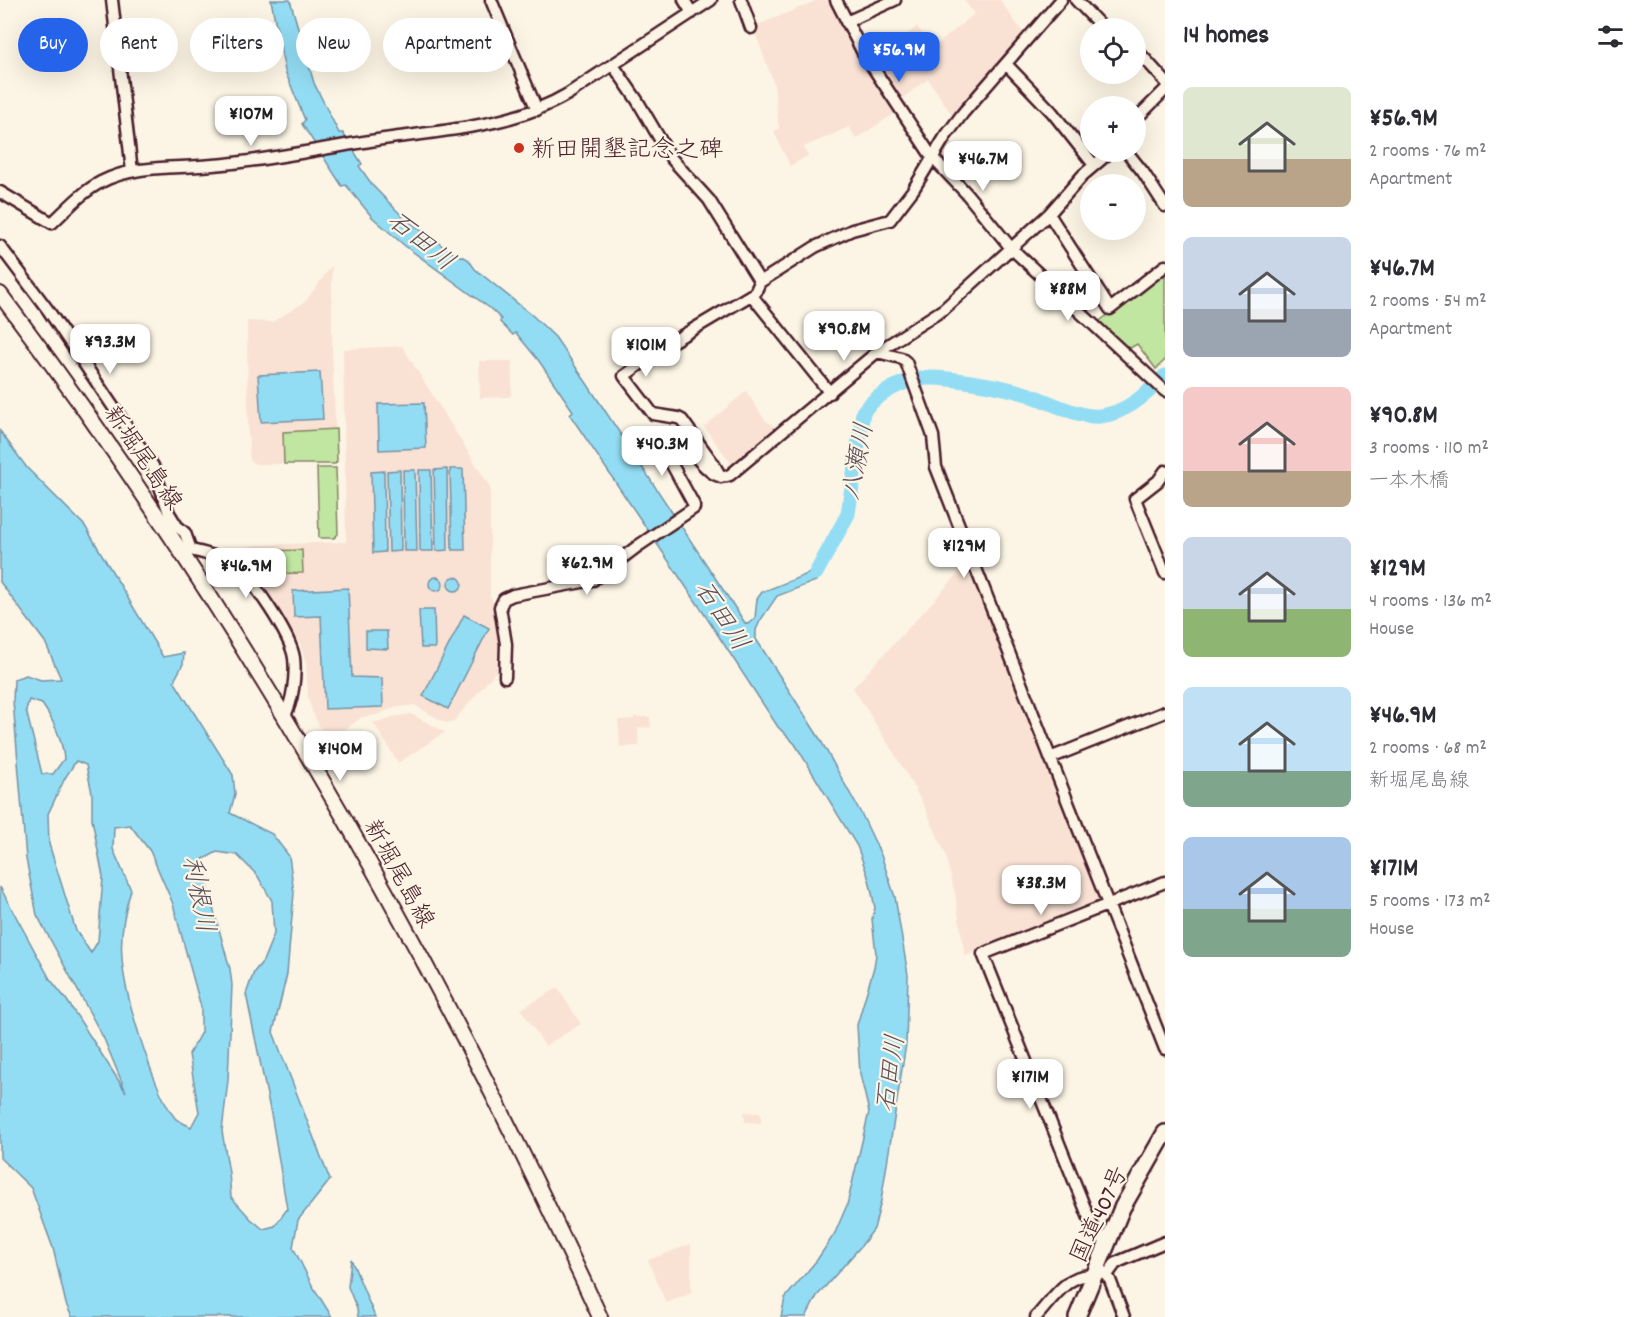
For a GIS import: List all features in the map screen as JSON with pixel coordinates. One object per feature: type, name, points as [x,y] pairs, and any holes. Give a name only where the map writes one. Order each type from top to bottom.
[{"type":"highway","name":"国道407号","points":[[1077,1317],[1099,1273],[1107,1242],[1131,1190],[1165,1133]]},
{"type":"main road","name":"新堀尾島線","points":[[0,294],[187,553],[284,717],[374,871],[463,1036],[600,1317]]},
{"type":"street","points":[[112,0],[132,171]]},
{"type":"street","points":[[491,0],[537,110]]},
{"type":"street","points":[[684,0],[693,13]]},
{"type":"street","points":[[0,192],[52,223],[84,194],[101,183],[132,171],[169,166],[210,166],[296,155],[492,122],[537,110],[568,94],[711,0]]},
{"type":"street","points":[[741,0],[751,28]]},
{"type":"street","points":[[836,0],[882,84],[932,157],[966,193],[1011,248],[1074,309],[1165,391]]},
{"type":"street","points":[[846,22],[895,0]]},
{"type":"street","points":[[722,478],[687,425],[678,418],[653,414],[624,376],[815,247],[852,230],[890,220],[913,190],[932,157],[963,113],[1061,0]]},
{"type":"street","points":[[1076,0],[1093,18]]},
{"type":"street","points":[[1146,60],[1165,81]]},
{"type":"street","points":[[1006,63],[1052,112],[1094,165]]},
{"type":"street","points":[[613,64],[671,158],[709,200],[758,287]]},
{"type":"street","points":[[1146,109],[1165,90]]},
{"type":"street","points":[[722,478],[730,475],[877,352],[933,318],[1049,214],[1098,162]]},
{"type":"street","points":[[1135,162],[1165,206]]},
{"type":"street","points":[[1049,214],[1110,309],[1165,266]]},
{"type":"street","points":[[0,246],[48,310],[153,466],[169,513],[177,526],[185,533],[187,553],[233,563],[247,575],[276,620],[294,657],[290,703],[284,717]]},
{"type":"street","points":[[758,287],[753,297],[830,393]]},
{"type":"street","points":[[1074,309],[1097,292]]},
{"type":"street","points":[[877,352],[901,358],[909,369],[933,436],[936,467],[1164,1042]]},
{"type":"street","points":[[505,677],[506,652],[500,607],[504,599],[513,595],[593,580],[692,510],[694,505],[665,452],[662,440],[664,436],[670,434],[680,438],[707,469],[722,478]]},
{"type":"street","points":[[1165,471],[1158,481],[1135,499],[1165,573]]},
{"type":"street","points":[[1050,758],[1165,712]]},
{"type":"street","points":[[1107,1242],[1095,1233],[983,954],[1165,882]]},
{"type":"street","points":[[1036,1317],[1070,1281],[1083,1275],[1099,1273],[1120,1261],[1165,1242]]},
{"type":"street","points":[[1099,1273],[1124,1317]]},
{"type":"shaded area","points":[[818,0],[832,0],[897,112],[856,139],[849,127],[804,147],[808,156],[790,166],[775,134],[775,130],[779,129],[774,84],[753,27]]},
{"type":"shaded area","points":[[964,0],[1000,0],[1026,37],[954,118],[928,79],[898,102],[874,64],[917,26],[933,48],[974,14]]},
{"type":"shaded area","points":[[332,265],[332,350],[337,461],[335,464],[256,464],[250,461],[248,434],[247,321],[272,322],[305,302]]},
{"type":"shaded area","points":[[402,346],[490,487],[490,596],[494,604],[502,656],[498,669],[454,721],[446,723],[414,705],[393,708],[377,715],[362,717],[338,735],[328,739],[312,711],[308,697],[306,664],[300,644],[236,560],[236,554],[240,549],[255,545],[346,542],[343,349]]},
{"type":"shaded area","points":[[479,361],[512,361],[512,394],[509,397],[480,398]]},
{"type":"shaded area","points":[[746,391],[765,420],[778,429],[733,466],[704,427]]},
{"type":"shaded area","points":[[969,562],[1101,898],[1100,902],[965,956],[955,894],[945,853],[905,771],[853,688]]},
{"type":"shaded area","points":[[411,714],[445,732],[398,763],[373,722]]},
{"type":"shaded area","points":[[634,717],[650,717],[651,727],[638,728],[639,746],[620,747],[618,720],[634,719]]},
{"type":"shaded area","points":[[558,988],[581,1024],[545,1046],[521,1009]]},
{"type":"shaded area","points":[[744,1112],[761,1113],[761,1123],[745,1122]]},
{"type":"shaded area","points":[[691,1244],[691,1293],[666,1303],[648,1260]]},
{"type":"green space","points":[[1165,271],[1165,360],[1156,369],[1137,344],[1127,350],[1097,323]]},
{"type":"green space","points":[[336,429],[337,461],[335,464],[284,464],[283,432]]},
{"type":"green space","points":[[317,468],[336,468],[338,534],[334,538],[319,538]]},
{"type":"green space","points":[[302,550],[303,573],[262,574],[260,551]]},
{"type":"water","name":"石田川","points":[[271,0],[290,0],[296,21],[296,72],[311,72],[339,133],[343,133],[362,164],[359,166],[373,186],[404,218],[451,252],[468,259],[475,269],[555,337],[745,623],[748,624],[755,618],[757,599],[762,592],[810,573],[818,562],[832,551],[816,581],[777,596],[760,621],[756,630],[756,639],[820,739],[881,855],[895,897],[908,975],[906,1044],[881,1201],[874,1229],[817,1296],[806,1317],[781,1317],[785,1298],[817,1260],[835,1233],[847,1205],[869,1112],[860,1074],[857,1025],[876,954],[872,919],[875,908],[869,879],[857,846],[795,744],[778,727],[570,415],[573,411],[539,361],[516,333],[513,335],[500,322],[501,319],[491,309],[405,246],[372,217],[346,185],[342,186],[302,124],[305,120],[284,66],[284,18],[275,18]]},
{"type":"water","points":[[320,372],[323,419],[261,422],[258,375]]},
{"type":"water","points":[[424,403],[426,448],[379,450],[378,404]]},
{"type":"water","name":"利根川","points":[[0,431],[27,468],[85,526],[163,657],[184,653],[183,664],[174,681],[233,775],[235,794],[230,813],[272,834],[289,856],[294,893],[287,974],[273,1032],[330,1180],[298,1220],[293,1247],[312,1285],[332,1317],[72,1317],[66,1304],[53,1248],[31,1188],[0,1158],[0,887],[50,979],[66,999],[126,1092],[104,1039],[37,915],[26,859],[13,701],[14,679],[26,675],[41,680],[61,679],[45,642],[0,582]],"holes":[[[29,700],[42,704],[57,730],[64,759],[53,774],[42,774],[26,710]],[[76,761],[86,765],[92,793],[92,819],[103,877],[98,941],[91,953],[76,931],[49,844],[48,814]],[[130,825],[150,851],[173,904],[201,1007],[201,1032],[189,1054],[199,1112],[191,1127],[175,1118],[166,1104],[141,1041],[128,994],[122,940],[123,923],[131,890],[113,849],[114,827]],[[217,852],[237,855],[257,875],[272,901],[274,934],[263,961],[254,972],[246,994],[272,1119],[287,1209],[275,1226],[263,1229],[231,1197],[222,1131],[228,1080],[232,985],[230,969],[200,861]]]},
{"type":"water","points":[[447,469],[448,550],[436,551],[434,470]]},
{"type":"water","points":[[450,469],[463,469],[465,550],[452,550]]},
{"type":"water","points":[[400,470],[401,551],[389,552],[387,471]]},
{"type":"water","points":[[403,470],[415,470],[417,551],[404,551]]},
{"type":"water","points":[[419,470],[431,470],[433,551],[420,551]]},
{"type":"water","points":[[384,471],[385,552],[373,553],[371,472]]},
{"type":"water","points":[[433,577],[439,577],[443,584],[439,591],[433,591],[429,587],[429,581]]},
{"type":"water","points":[[452,577],[458,577],[462,584],[458,591],[452,591],[448,587],[448,581]]},
{"type":"water","points":[[348,588],[352,677],[382,678],[383,707],[325,709],[321,616],[294,617],[293,591]]},
{"type":"water","points":[[419,610],[434,610],[435,648],[421,648]]},
{"type":"water","points":[[464,615],[489,628],[448,709],[423,696]]},
{"type":"water","points":[[366,631],[387,631],[388,649],[366,648]]},
{"type":"water","points":[[351,1259],[375,1317],[358,1317],[348,1287]]},
{"type":"waterway","name":"八瀬川","points":[[816,573],[848,514],[863,412],[873,401],[892,388],[923,378],[971,382],[1030,395],[1083,415],[1100,416],[1127,407],[1165,376]]},
{"type":"place","name":"新田開墾記念之碑","points":[[519,148]]}]
